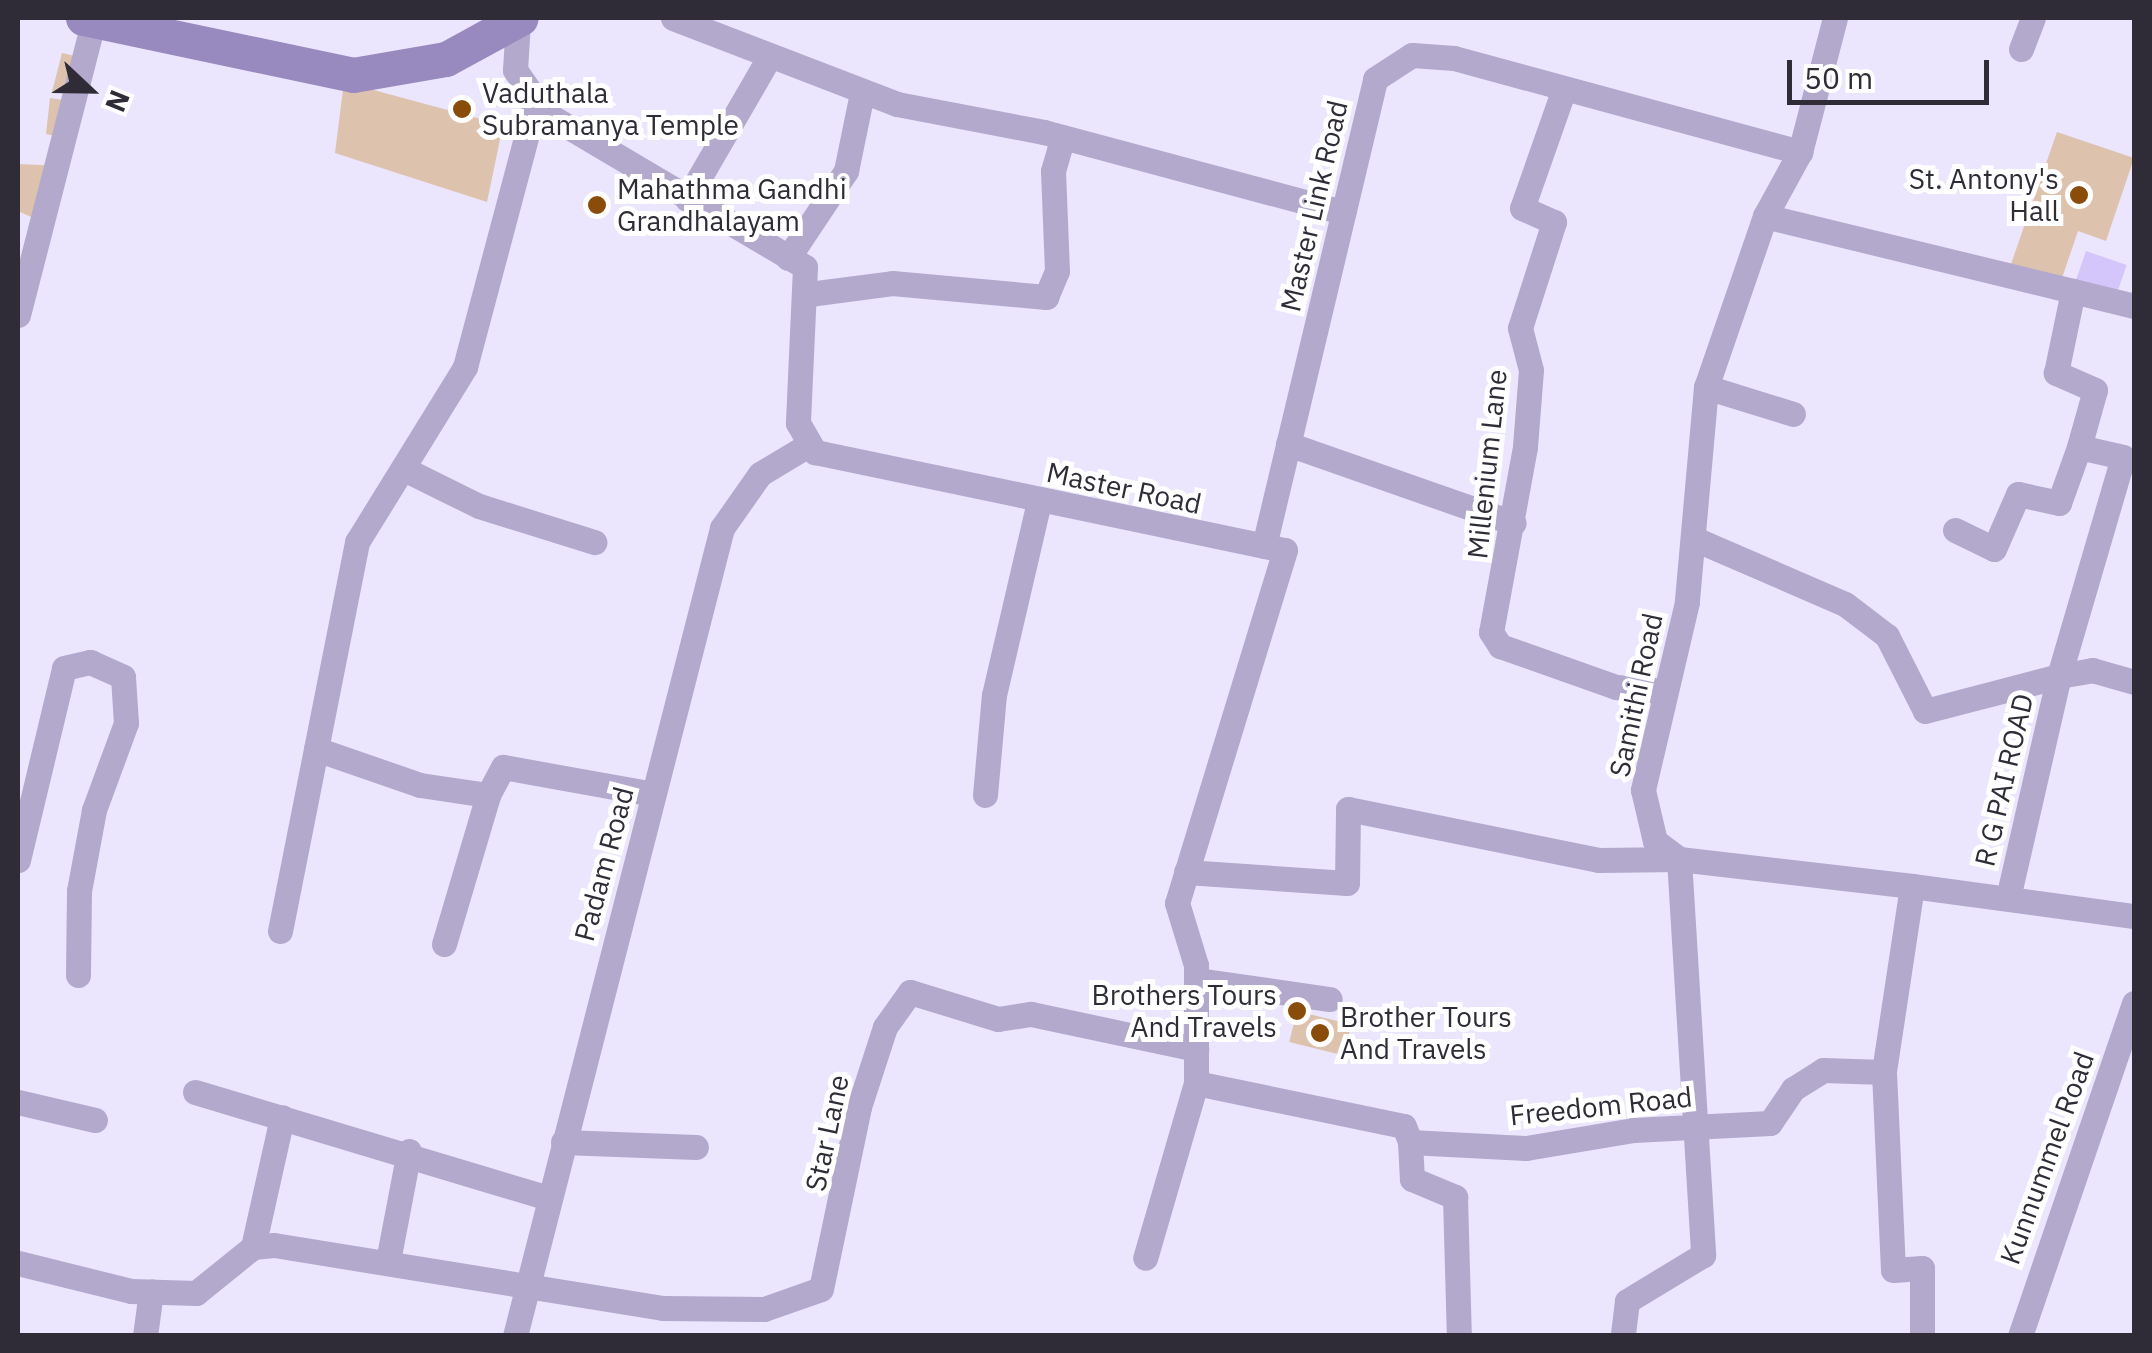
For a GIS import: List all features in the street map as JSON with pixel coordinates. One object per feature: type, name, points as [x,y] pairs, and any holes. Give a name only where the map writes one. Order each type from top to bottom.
[{"type":"main road","points":[[88,19],[353,75],[446,59],[520,20]]},
{"type":"street","points":[[672,18],[862,94],[1063,138],[1342,212]]},
{"type":"street","name":"Samithi Road","points":[[1679,858],[1655,841],[1643,790],[1696,540],[1706,386],[1765,216],[1800,152],[1836,18]]},
{"type":"street","points":[[2021,49],[2032,18]]},
{"type":"street","points":[[18,315],[88,19]]},
{"type":"street","points":[[520,20],[516,70],[536,101],[687,199],[805,267],[809,294],[798,424],[810,444]]},
{"type":"street","name":"Master Link Road","points":[[1264,546],[1375,79],[1412,56],[1564,89],[1800,152]]},
{"type":"street","points":[[687,199],[768,59]]},
{"type":"street","name":"Millenium Lane","points":[[1564,89],[1522,208],[1554,222],[1520,328],[1530,370],[1514,523],[1491,632],[1500,646],[1616,687],[1662,691]]},
{"type":"street","points":[[788,258],[846,171],[862,94]]},
{"type":"street","points":[[280,932],[356,542],[406,470],[465,367],[536,101]]},
{"type":"street","points":[[809,294],[892,283],[1046,297],[1057,271],[1054,171],[1063,138]]},
{"type":"street","points":[[1765,216],[2134,306]]},
{"type":"street","points":[[1955,530],[1994,550],[2018,494],[2059,503],[2095,390],[2056,373],[2073,292]]},
{"type":"street","points":[[1706,386],[1793,414]]},
{"type":"street","name":"Master Road","points":[[810,444],[1039,501],[1264,546]]},
{"type":"street","name":"Padam Road","points":[[515,1336],[722,528],[760,474],[810,444]]},
{"type":"street","points":[[1288,444],[1514,523]]},
{"type":"street","points":[[2059,676],[2123,457],[2079,446]]},
{"type":"street","points":[[406,470],[479,506],[594,542]]},
{"type":"street","points":[[985,795],[994,695],[1039,501]]},
{"type":"street","name":"R G PAI ROAD","points":[[1696,540],[1845,604],[1887,636],[1925,711],[2092,670],[2134,682]]},
{"type":"street","points":[[1146,1258],[1196,1083],[1196,980],[1177,903],[1284,550],[1264,546]]},
{"type":"street","points":[[18,860],[64,668],[90,662],[123,678],[126,723],[94,810],[78,892],[78,975]]},
{"type":"street","name":"R G PAI ROAD","points":[[2008,898],[2059,676]]},
{"type":"street","points":[[316,749],[420,784],[488,795]]},
{"type":"street","points":[[444,944],[488,795],[503,767],[653,794]]},
{"type":"street","points":[[1186,872],[1347,883],[1348,809],[1599,860],[1679,858],[2134,916]]},
{"type":"street","points":[[1623,1336],[1628,1301],[1703,1255],[1679,858]]},
{"type":"street","points":[[1912,886],[1884,1072],[1893,1270],[1922,1268],[1922,1336]]},
{"type":"street","points":[[1196,980],[1330,998]]},
{"type":"street","name":"Star Lane","points":[[527,1282],[662,1308],[764,1309],[821,1289],[858,1107],[885,1027],[910,992],[998,1019],[1031,1014],[1196,1049]]},
{"type":"street","name":"Kunnummel Road","points":[[2020,1336],[2134,1002]]},
{"type":"street","name":"Freedom Road","points":[[1196,1083],[1404,1126],[1410,1142],[1526,1148],[1697,1124],[1770,1124],[1793,1088],[1823,1070],[1884,1072]]},
{"type":"street","points":[[195,1092],[409,1151],[548,1198]]},
{"type":"street","points":[[18,1102],[95,1120]]},
{"type":"street","points":[[18,1263],[151,1291],[196,1293],[253,1247],[282,1117]]},
{"type":"street","points":[[563,1142],[696,1147]]},
{"type":"street","points":[[1410,1142],[1412,1179],[1456,1196],[1459,1336]]},
{"type":"street","points":[[388,1261],[409,1151]]},
{"type":"street","points":[[253,1247],[388,1261],[459,1280],[527,1282]]},
{"type":"street","points":[[145,1336],[151,1291]]},
{"type":"shaded area","points":[[2086,251],[2127,265],[2117,294],[2076,280]]},
{"type":"building","points":[[62,53],[96,61],[87,94],[52,92]]},
{"type":"building","points":[[344,82],[503,125],[487,202],[335,153]]},
{"type":"building","points":[[50,98],[83,103],[75,140],[46,134]]},
{"type":"building","name":"St. Antony's Hall","points":[[2057,132],[2134,158],[2106,241],[2078,231],[2061,281],[2011,264]]},
{"type":"building","points":[[18,164],[61,166],[53,227],[18,211]]},
{"type":"building","name":"Brother Tours And Travels","points":[[1297,1011],[1351,1025],[1344,1056],[1289,1042]]},
{"type":"place","name":"Vaduthala Subramanya Temple","points":[[462,109]]},
{"type":"place","name":"St. Antony's Hall","points":[[2079,195]]},
{"type":"place","name":"Mahathma Gandhi Grandhalayam","points":[[597,205]]},
{"type":"place","name":"Brothers Tours And Travels","points":[[1297,1011]]},
{"type":"place","name":"Brother Tours And Travels","points":[[1320,1033]]}]
